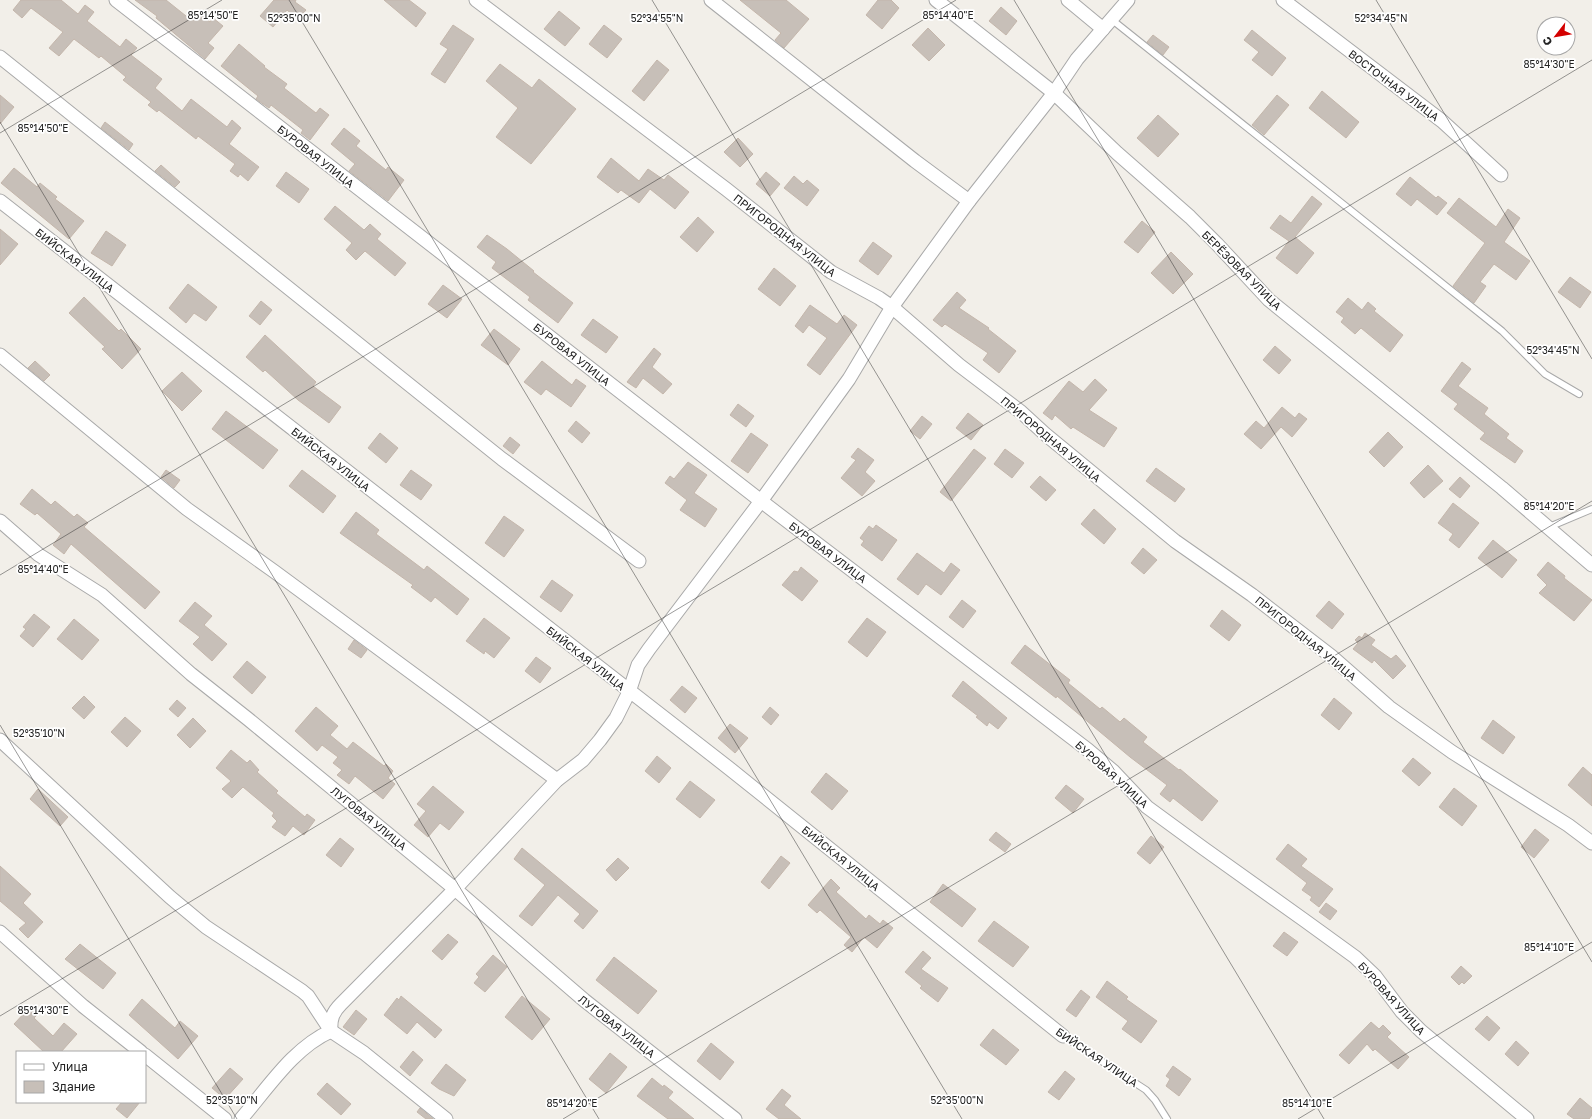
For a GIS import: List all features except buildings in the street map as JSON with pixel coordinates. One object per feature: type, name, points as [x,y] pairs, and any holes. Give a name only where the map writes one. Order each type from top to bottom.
[{"type":"street","name":"БУРОВАЯ УЛИЦА","points":[[116,0],[761,501],[1088,750],[1113,772],[1147,807],[1355,957],[1375,976],[1402,1012],[1421,1031],[1527,1119]]},
{"type":"street","name":"ПРИГОРОДНАЯ УЛИЦА","points":[[476,0],[726,189],[831,272],[879,298],[892,307],[959,365],[1021,412],[1045,434],[1175,541],[1252,596],[1325,652],[1389,707],[1452,752],[1568,825],[1592,843]]},
{"type":"street","points":[[711,0],[902,151],[969,201]]},
{"type":"street","name":"БЕРЁЗОВАЯ УЛИЦА","points":[[936,0],[1054,93],[1117,153],[1190,217],[1218,244],[1269,300],[1549,528],[1592,565]]},
{"type":"street","points":[[1068,0],[1107,24]]},
{"type":"street","points":[[331,1031],[330,1022],[336,1010],[455,889],[557,780],[583,760],[600,740],[616,718],[629,692],[638,665],[761,501],[849,379],[892,307],[969,201],[1054,93],[1077,59],[1128,0]]},
{"type":"street","name":"ВОСТОЧНАЯ УЛИЦА","points":[[1283,0],[1442,121],[1501,175]]},
{"type":"street","points":[[0,58],[502,459],[639,561]]},
{"type":"street","name":"БИЙСКАЯ УЛИЦА","points":[[0,201],[629,692],[730,769],[1063,1036]]},
{"type":"street","points":[[0,355],[187,509],[288,581],[557,780]]},
{"type":"street","name":"ЛУГОВАЯ УЛИЦА","points":[[0,521],[39,555],[102,595],[191,674],[455,889],[584,1000],[735,1119]]},
{"type":"street","points":[[0,740],[170,897],[206,927],[302,991],[308,996],[331,1031],[364,1053],[446,1119]]},
{"type":"street","points":[[0,932],[83,1006],[140,1051]]},
{"type":"street","points":[[241,1119],[297,1053],[319,1036],[331,1031]]},
{"type":"street","points":[[146,1056],[225,1119]]},
{"type":"lane","points":[[1107,24],[1502,331],[1545,374],[1579,394]]},
{"type":"lane","points":[[1549,528],[1592,509]]},
{"type":"lane","name":"БИЙСКАЯ УЛИЦА","points":[[1063,1036],[1146,1090],[1155,1100],[1167,1119]]}]
